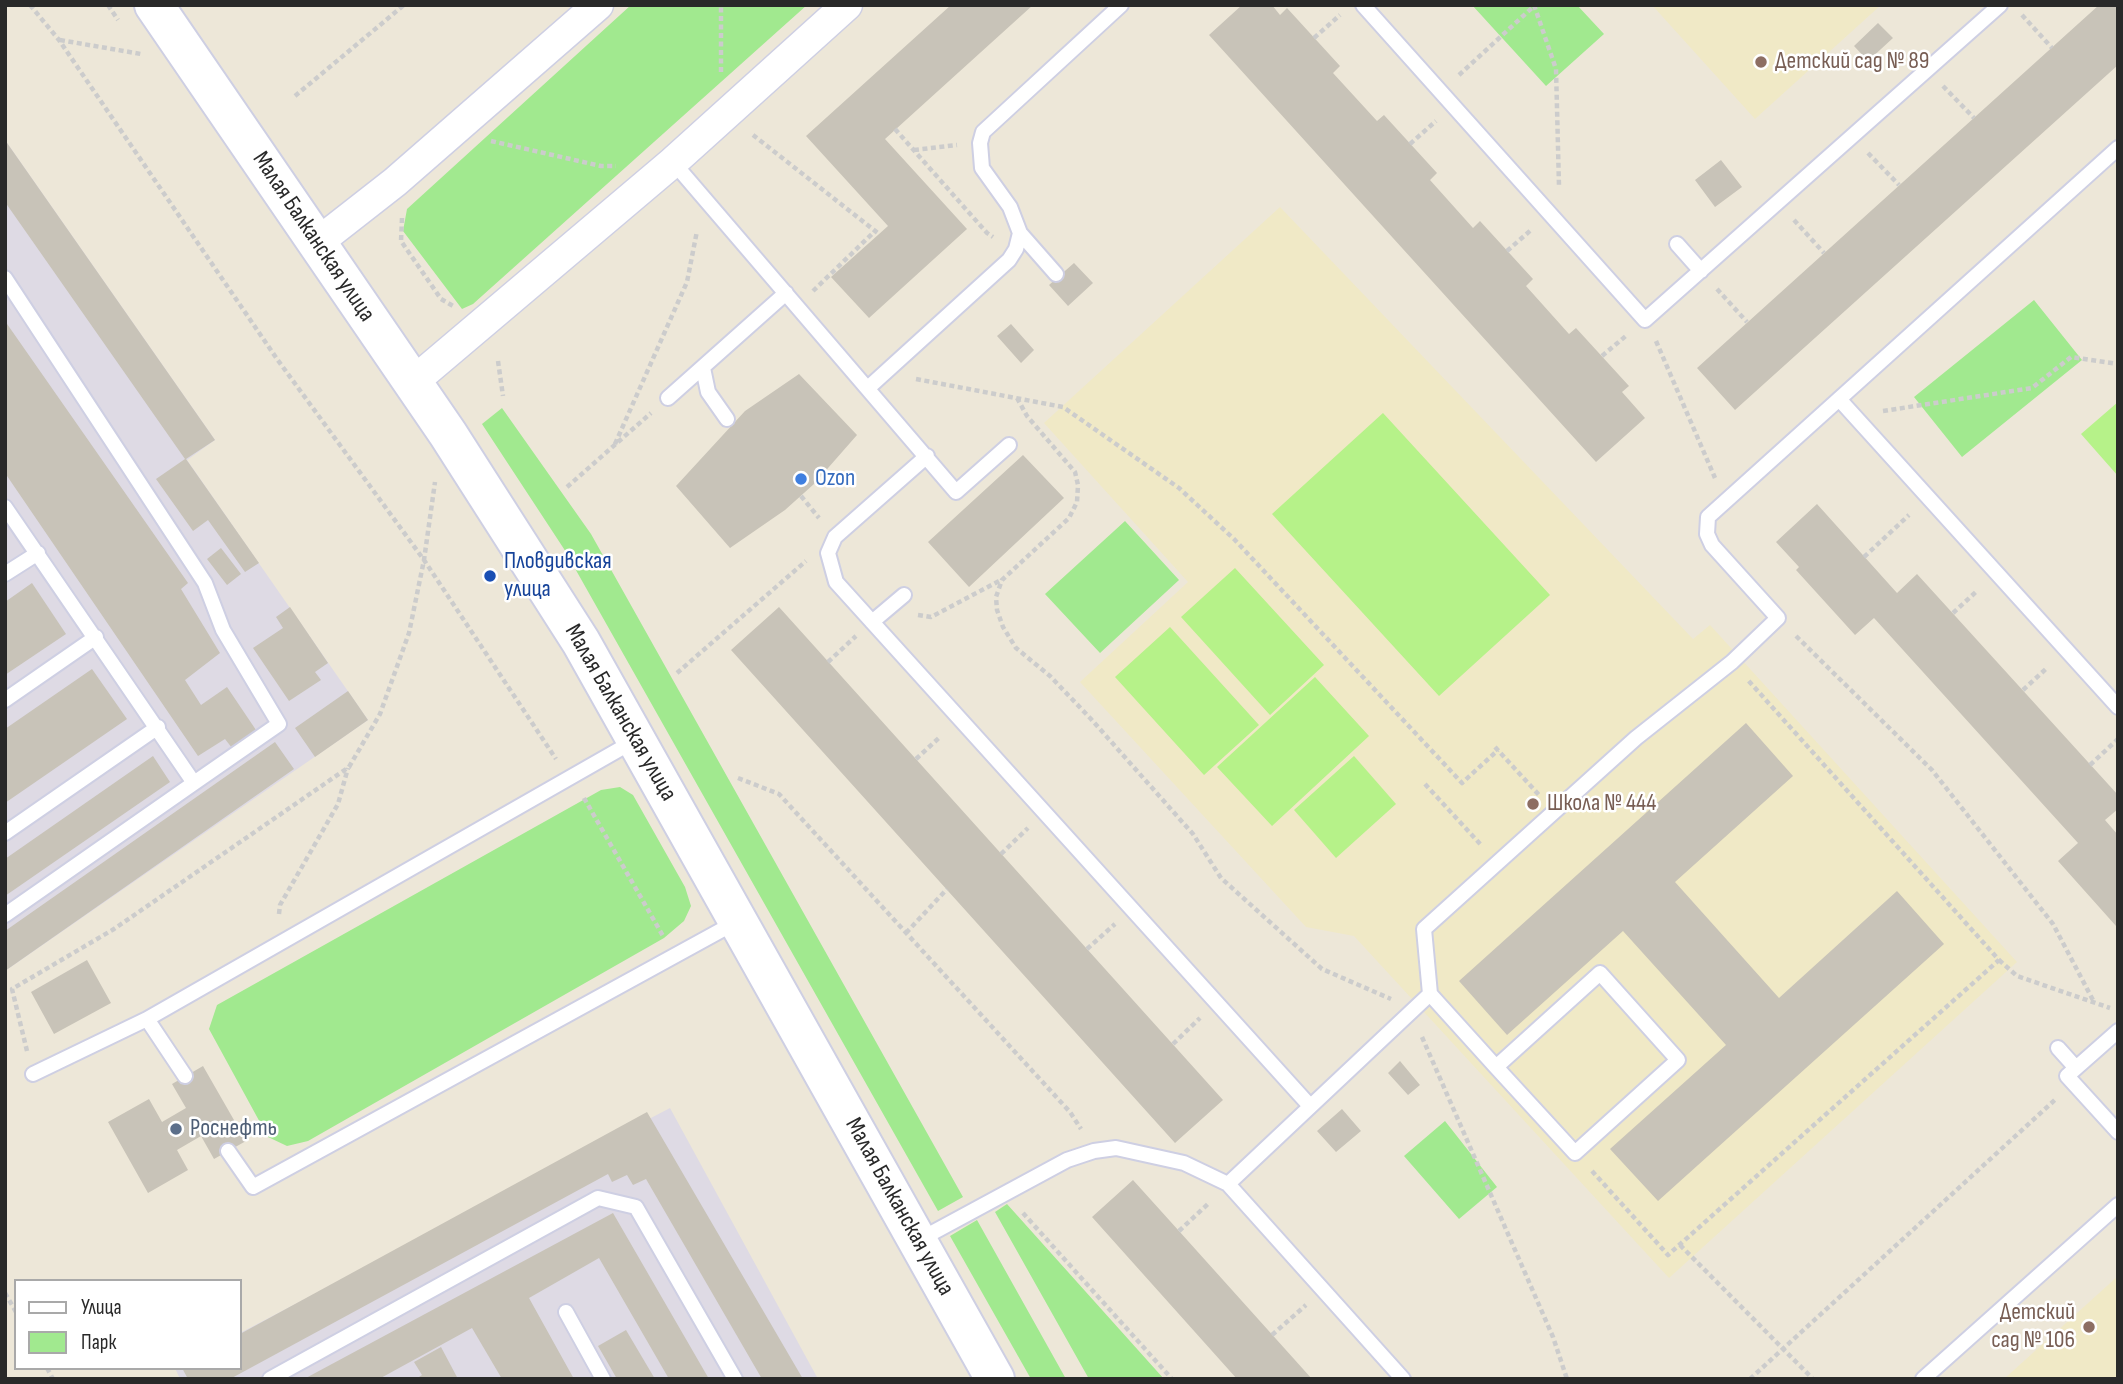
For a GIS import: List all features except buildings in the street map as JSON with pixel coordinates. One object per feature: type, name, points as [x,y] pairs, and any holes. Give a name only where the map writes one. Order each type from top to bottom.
[{"type":"street","name":"Малая Балканская улица","points":[[154,5],[413,382],[581,642],[995,1379]]},
{"type":"street","points":[[317,243],[453,133],[598,5]]},
{"type":"street","points":[[413,382],[673,162],[847,5]]},
{"type":"lane","points":[[1056,274],[1020,233],[1010,207],[982,169],[980,143],[992,121],[1121,5]]},
{"type":"lane","points":[[1363,5],[1645,320],[2000,5]]},
{"type":"lane","points":[[1496,1067],[1600,973],[1678,1060],[1575,1153],[1496,1067],[1430,994],[1424,929],[1636,738],[1731,662],[1778,618],[1712,545],[1707,534],[1708,517],[2118,148]]},
{"type":"lane","points":[[673,162],[956,492],[1009,445]]},
{"type":"lane","points":[[868,388],[1009,260],[1016,249],[1020,233]]},
{"type":"lane","points":[[1677,244],[1701,271]]},
{"type":"lane","points":[[5,278],[205,583],[223,630],[279,724],[5,915]]},
{"type":"lane","points":[[668,398],[786,293]]},
{"type":"lane","points":[[703,368],[708,392],[727,419]]},
{"type":"lane","points":[[1839,399],[2118,707]]},
{"type":"lane","points":[[927,456],[835,537],[828,552],[836,582],[1310,1106]]},
{"type":"lane","points":[[5,507],[194,783]]},
{"type":"lane","points":[[5,574],[37,553]]},
{"type":"lane","points":[[872,622],[904,595]]},
{"type":"lane","points":[[5,700],[96,637]]},
{"type":"lane","points":[[5,833],[158,727]]},
{"type":"lane","points":[[33,1074],[147,1019],[635,740]]},
{"type":"lane","points":[[228,1151],[253,1187],[738,921]]},
{"type":"lane","points":[[1228,1184],[1430,994]]},
{"type":"lane","points":[[147,1019],[185,1076]]},
{"type":"lane","points":[[2118,1031],[2067,1076],[2118,1132]]},
{"type":"lane","points":[[2058,1048],[2076,1068]]},
{"type":"lane","points":[[917,1240],[1067,1160],[1094,1151],[1116,1148],[1184,1163],[1228,1184],[1403,1379]]},
{"type":"lane","points":[[270,1379],[598,1198],[636,1207],[735,1379]]},
{"type":"lane","points":[[1923,1379],[2118,1205]]},
{"type":"lane","points":[[566,1312],[603,1379]]},
{"type":"path","points":[[30,5],[59,40],[277,359],[424,560]]},
{"type":"path","points":[[295,96],[404,5]]},
{"type":"path","points":[[720,77],[723,65],[721,5]]},
{"type":"path","points":[[2013,5],[2052,48]]},
{"type":"path","points":[[1441,93],[1534,6],[1556,69],[1560,184]]},
{"type":"path","points":[[1314,38],[1341,13]]},
{"type":"path","points":[[59,40],[143,54]]},
{"type":"path","points":[[1928,69],[1974,118]]},
{"type":"path","points":[[1410,144],[1452,106]]},
{"type":"path","points":[[895,129],[987,233],[1016,249]]},
{"type":"path","points":[[453,133],[601,166],[673,162]]},
{"type":"path","points":[[751,133],[877,232],[797,306]]},
{"type":"path","points":[[1852,137],[1899,186]]},
{"type":"path","points":[[913,150],[980,143]]},
{"type":"path","points":[[615,444],[687,282],[704,199]]},
{"type":"path","points":[[1778,203],[1824,253]]},
{"type":"path","points":[[402,214],[401,241],[441,299],[458,309]]},
{"type":"path","points":[[1507,251],[1549,214]]},
{"type":"path","points":[[1701,271],[1747,322]]},
{"type":"path","points":[[1645,320],[1725,501]]},
{"type":"path","points":[[1854,416],[2032,388],[2071,357],[2118,364]]},
{"type":"path","points":[[498,361],[502,396]]},
{"type":"path","points":[[886,372],[1063,407],[1179,488],[1234,539],[1462,783],[1497,748],[1554,811]]},
{"type":"path","points":[[567,486],[668,398]]},
{"type":"path","points":[[886,610],[931,617],[1002,580],[1069,518],[1077,502],[1075,472],[1027,416],[1017,398]]},
{"type":"path","points":[[273,947],[280,905],[338,804],[349,767],[380,714],[410,633],[436,475]]},
{"type":"path","points":[[1864,557],[1928,497]]},
{"type":"path","points":[[677,673],[800,563],[828,552]]},
{"type":"path","points":[[1953,613],[1996,573]]},
{"type":"path","points":[[1002,580],[996,597],[997,610],[1003,627],[1016,648],[1050,676],[1091,719],[1193,835],[1221,878],[1322,969],[1392,999],[1410,1011],[1484,1174],[1553,1337],[1567,1379]]},
{"type":"path","points":[[1778,618],[1932,770],[2053,924],[2094,1002]]},
{"type":"path","points":[[828,662],[872,622]]},
{"type":"path","points":[[2023,690],[2066,650]]},
{"type":"path","points":[[1731,662],[1999,960],[2017,976],[2118,1010]]},
{"type":"path","points":[[916,759],[959,718]]},
{"type":"path","points":[[2090,765],[2118,739]]},
{"type":"path","points":[[33,1074],[12,989],[114,929],[349,767]]},
{"type":"path","points":[[738,778],[779,794],[1070,1112],[1094,1151]]},
{"type":"path","points":[[1425,785],[1497,863]]},
{"type":"path","points":[[1001,853],[1045,813]]},
{"type":"path","points":[[906,933],[947,890]]},
{"type":"path","points":[[1087,949],[1132,908]]},
{"type":"path","points":[[1575,1153],[1668,1255],[1999,960]]},
{"type":"path","points":[[1172,1044],[1217,1003]]},
{"type":"path","points":[[1750,1379],[2074,1083]]},
{"type":"path","points":[[1179,1231],[1228,1184]]},
{"type":"path","points":[[1006,1194],[1172,1379]]},
{"type":"path","points":[[1679,1245],[1813,1379]]},
{"type":"path","points":[[1272,1335],[1323,1290]]},
{"type":"path","points":[[5,1293],[14,1309]]},
{"type":"shaded area","name":"Детский сад № 89","points":[[1652,5],[1881,5],[1755,119]]},
{"type":"shaded area","points":[[5,140],[215,440],[187,460],[368,720],[5,971]]},
{"type":"shaded area","name":"Школа № 444","points":[[1280,207],[1693,639],[1710,625],[2017,962],[1669,1278],[1354,936],[1306,927],[1080,682],[1188,582],[1044,423]]},
{"type":"shaded area","points":[[670,1108],[818,1379],[180,1379],[176,1370],[242,1370],[242,1332]]},
{"type":"shaded area","name":"Детский сад № 106","points":[[2118,1276],[2118,1379],[2004,1379]]},
{"type":"green space","points":[[631,5],[807,5],[473,304],[462,309],[403,231],[407,209]]},
{"type":"green space","points":[[1472,5],[1577,5],[1604,34],[1546,86]]},
{"type":"green space","points":[[2034,300],[2082,360],[1962,457],[1914,397]]},
{"type":"green space","points":[[2118,402],[2118,476],[2081,434]]},
{"type":"green space","points":[[502,408],[591,534],[963,1197],[938,1211],[564,549],[482,424]]},
{"type":"green space","points":[[1383,413],[1550,595],[1439,696],[1272,514]]},
{"type":"green space","points":[[1125,521],[1179,580],[1100,653],[1045,594]]},
{"type":"green space","points":[[1235,568],[1324,665],[1270,715],[1181,617]]},
{"type":"green space","points":[[1170,627],[1259,725],[1204,775],[1115,677]]},
{"type":"green space","points":[[1315,677],[1369,736],[1272,826],[1217,767]]},
{"type":"green space","points":[[1354,756],[1396,804],[1336,858],[1294,810]]},
{"type":"green space","points":[[620,787],[633,795],[685,887],[691,906],[684,921],[664,938],[308,1141],[287,1146],[268,1137],[209,1029],[217,1005],[601,790]]},
{"type":"green space","points":[[1445,1121],[1497,1187],[1459,1219],[1404,1156]]},
{"type":"green space","points":[[1007,1204],[1164,1379],[1089,1379],[995,1212]]},
{"type":"green space","points":[[977,1220],[1066,1379],[1031,1379],[950,1236]]},
{"type":"place","name":"Детский сад № 89","points":[[1761,62]]},
{"type":"place","name":"Ozon","points":[[801,479]]},
{"type":"place","name":"Пловдивская улица","points":[[490,576]]},
{"type":"place","name":"Школа № 444","points":[[1533,804]]},
{"type":"place","name":"Роснефть","points":[[176,1129]]},
{"type":"place","name":"Детский сад № 106","points":[[2089,1327]]}]
